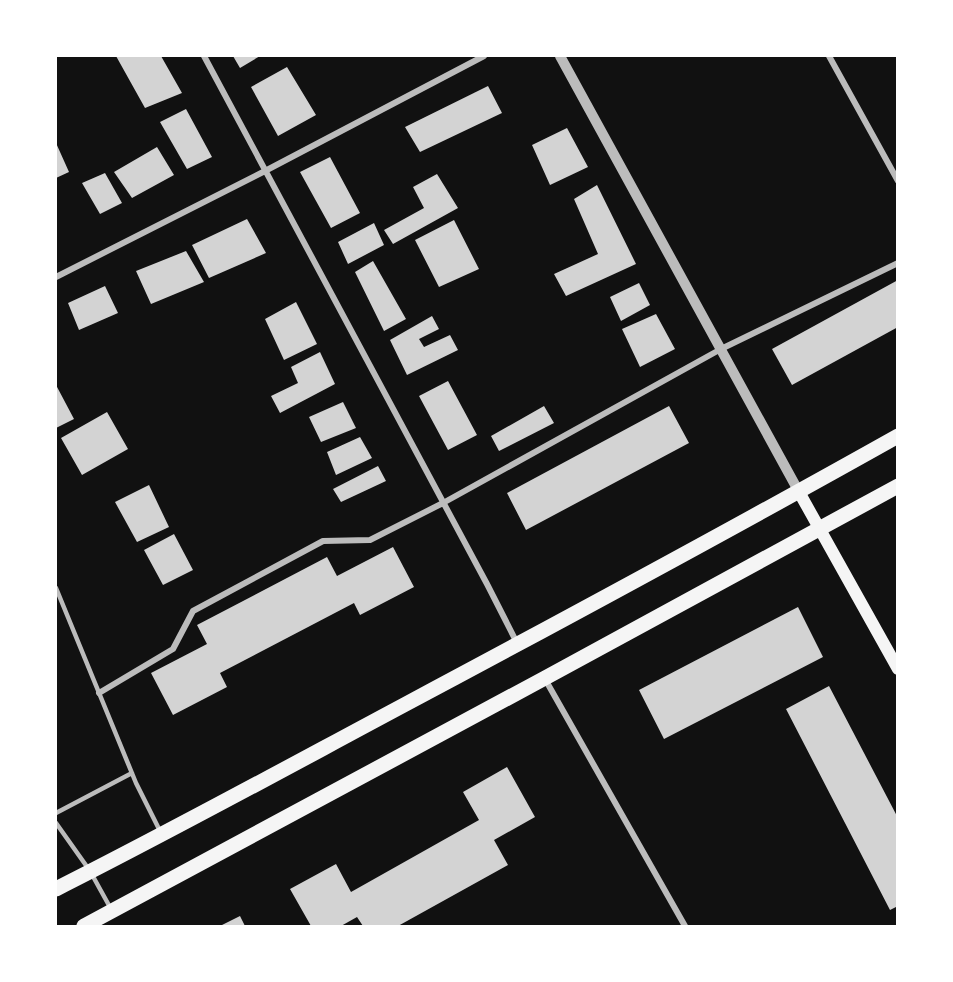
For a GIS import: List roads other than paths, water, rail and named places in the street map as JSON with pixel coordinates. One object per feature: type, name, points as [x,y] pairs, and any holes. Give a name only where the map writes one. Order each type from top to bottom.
[{"type":"main road","points":[[56,889],[518,645],[897,436]]},
{"type":"main road","points":[[84,927],[897,486]]},
{"type":"main road","points":[[799,492],[897,669]]},
{"type":"street","points":[[204,56],[518,645]]},
{"type":"street","points":[[56,277],[484,56]]},
{"type":"street","points":[[560,56],[799,492]]},
{"type":"street","points":[[829,56],[897,181]]},
{"type":"street","points":[[99,693],[172,648],[193,611],[323,541],[370,540],[443,503],[721,349],[897,263]]},
{"type":"street","points":[[545,678],[685,927]]},
{"type":"lane","points":[[56,588],[132,773],[162,835]]},
{"type":"lane","points":[[56,813],[132,773]]},
{"type":"lane","points":[[56,823],[90,872],[112,912]]}]
